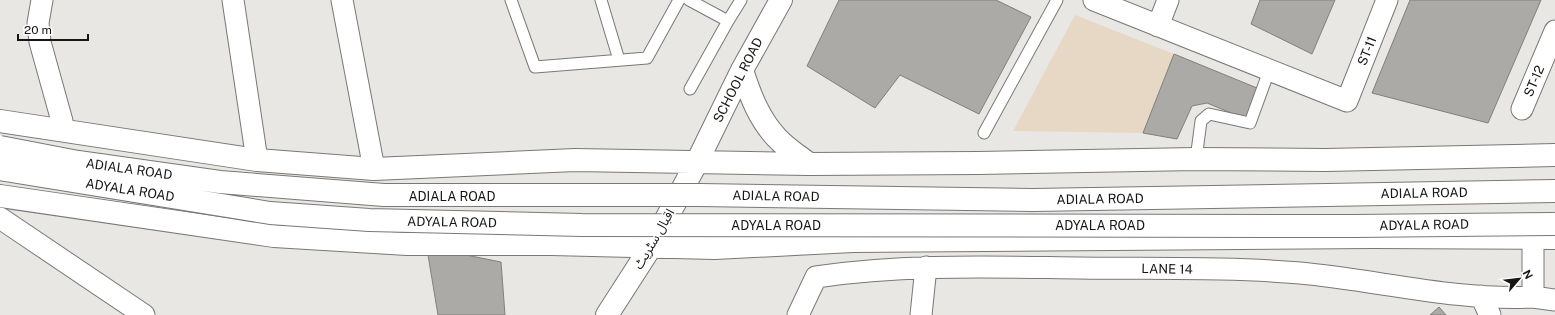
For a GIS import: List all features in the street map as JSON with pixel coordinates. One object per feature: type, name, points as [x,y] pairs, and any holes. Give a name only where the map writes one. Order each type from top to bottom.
[{"type":"street","points":[[42,0],[38,23],[40,42],[62,121],[60,130]]},
{"type":"street","points":[[233,0],[257,160]]},
{"type":"street","points":[[342,0],[374,169]]},
{"type":"street","name":"SCHOOL ROAD","points":[[697,162],[742,70],[781,0]]},
{"type":"street","points":[[1094,0],[1269,71]]},
{"type":"street","points":[[1158,26],[1168,0]]},
{"type":"street","name":"ST-11","points":[[1269,71],[1347,101],[1387,0]]},
{"type":"street","name":"ST-12","points":[[1522,109],[1555,31]]},
{"type":"street","points":[[742,70],[752,102],[764,121],[778,139],[809,164]]},
{"type":"street","points":[[0,121],[257,160],[374,169],[575,160],[809,164],[1196,159],[1326,160],[1555,155]]},
{"type":"street","name":"ADIALA ROAD","points":[[0,147],[78,162],[220,182],[384,195],[700,195],[1033,200],[1555,191]]},
{"type":"street","name":"اقبال سٹریٹ","points":[[607,315],[652,246],[697,162]]},
{"type":"street","name":"ADYALA ROAD","points":[[0,169],[270,213],[368,220],[582,225],[1354,226],[1555,224]]},
{"type":"street","points":[[0,196],[274,236],[407,244],[715,248],[869,240],[1364,237],[1555,238]]},
{"type":"street","points":[[0,218],[144,315]]},
{"type":"street","points":[[1533,238],[1533,297]]},
{"type":"street","points":[[921,315],[926,267]]},
{"type":"street","name":"LANE 14","points":[[798,315],[816,277],[852,272],[926,267],[1208,269],[1300,273],[1481,296],[1533,297],[1555,300]]},
{"type":"street","points":[[1481,296],[1490,315]]},
{"type":"lane","points":[[511,0],[534,67],[648,58],[679,0]]},
{"type":"lane","points":[[601,0],[619,60]]},
{"type":"lane","points":[[689,0],[728,21]]},
{"type":"lane","points":[[690,89],[741,0]]},
{"type":"lane","points":[[984,133],[1057,0]]},
{"type":"lane","points":[[1196,159],[1201,121],[1209,114],[1250,123],[1269,71]]},
{"type":"shaded area","points":[[1075,15],[1174,54],[1143,133],[1013,131]]},
{"type":"building","points":[[839,0],[996,0],[1031,17],[979,114],[900,75],[875,108],[807,66]]},
{"type":"building","points":[[1260,0],[1335,0],[1312,54],[1251,24]]},
{"type":"building","points":[[1410,0],[1541,0],[1488,123],[1372,93]]},
{"type":"building","points":[[1174,54],[1257,88],[1248,120],[1207,103],[1192,106],[1177,139],[1143,133]]},
{"type":"building","points":[[428,255],[466,255],[501,262],[505,315],[438,315]]},
{"type":"building","points":[[1439,307],[1446,315],[1430,315]]}]
